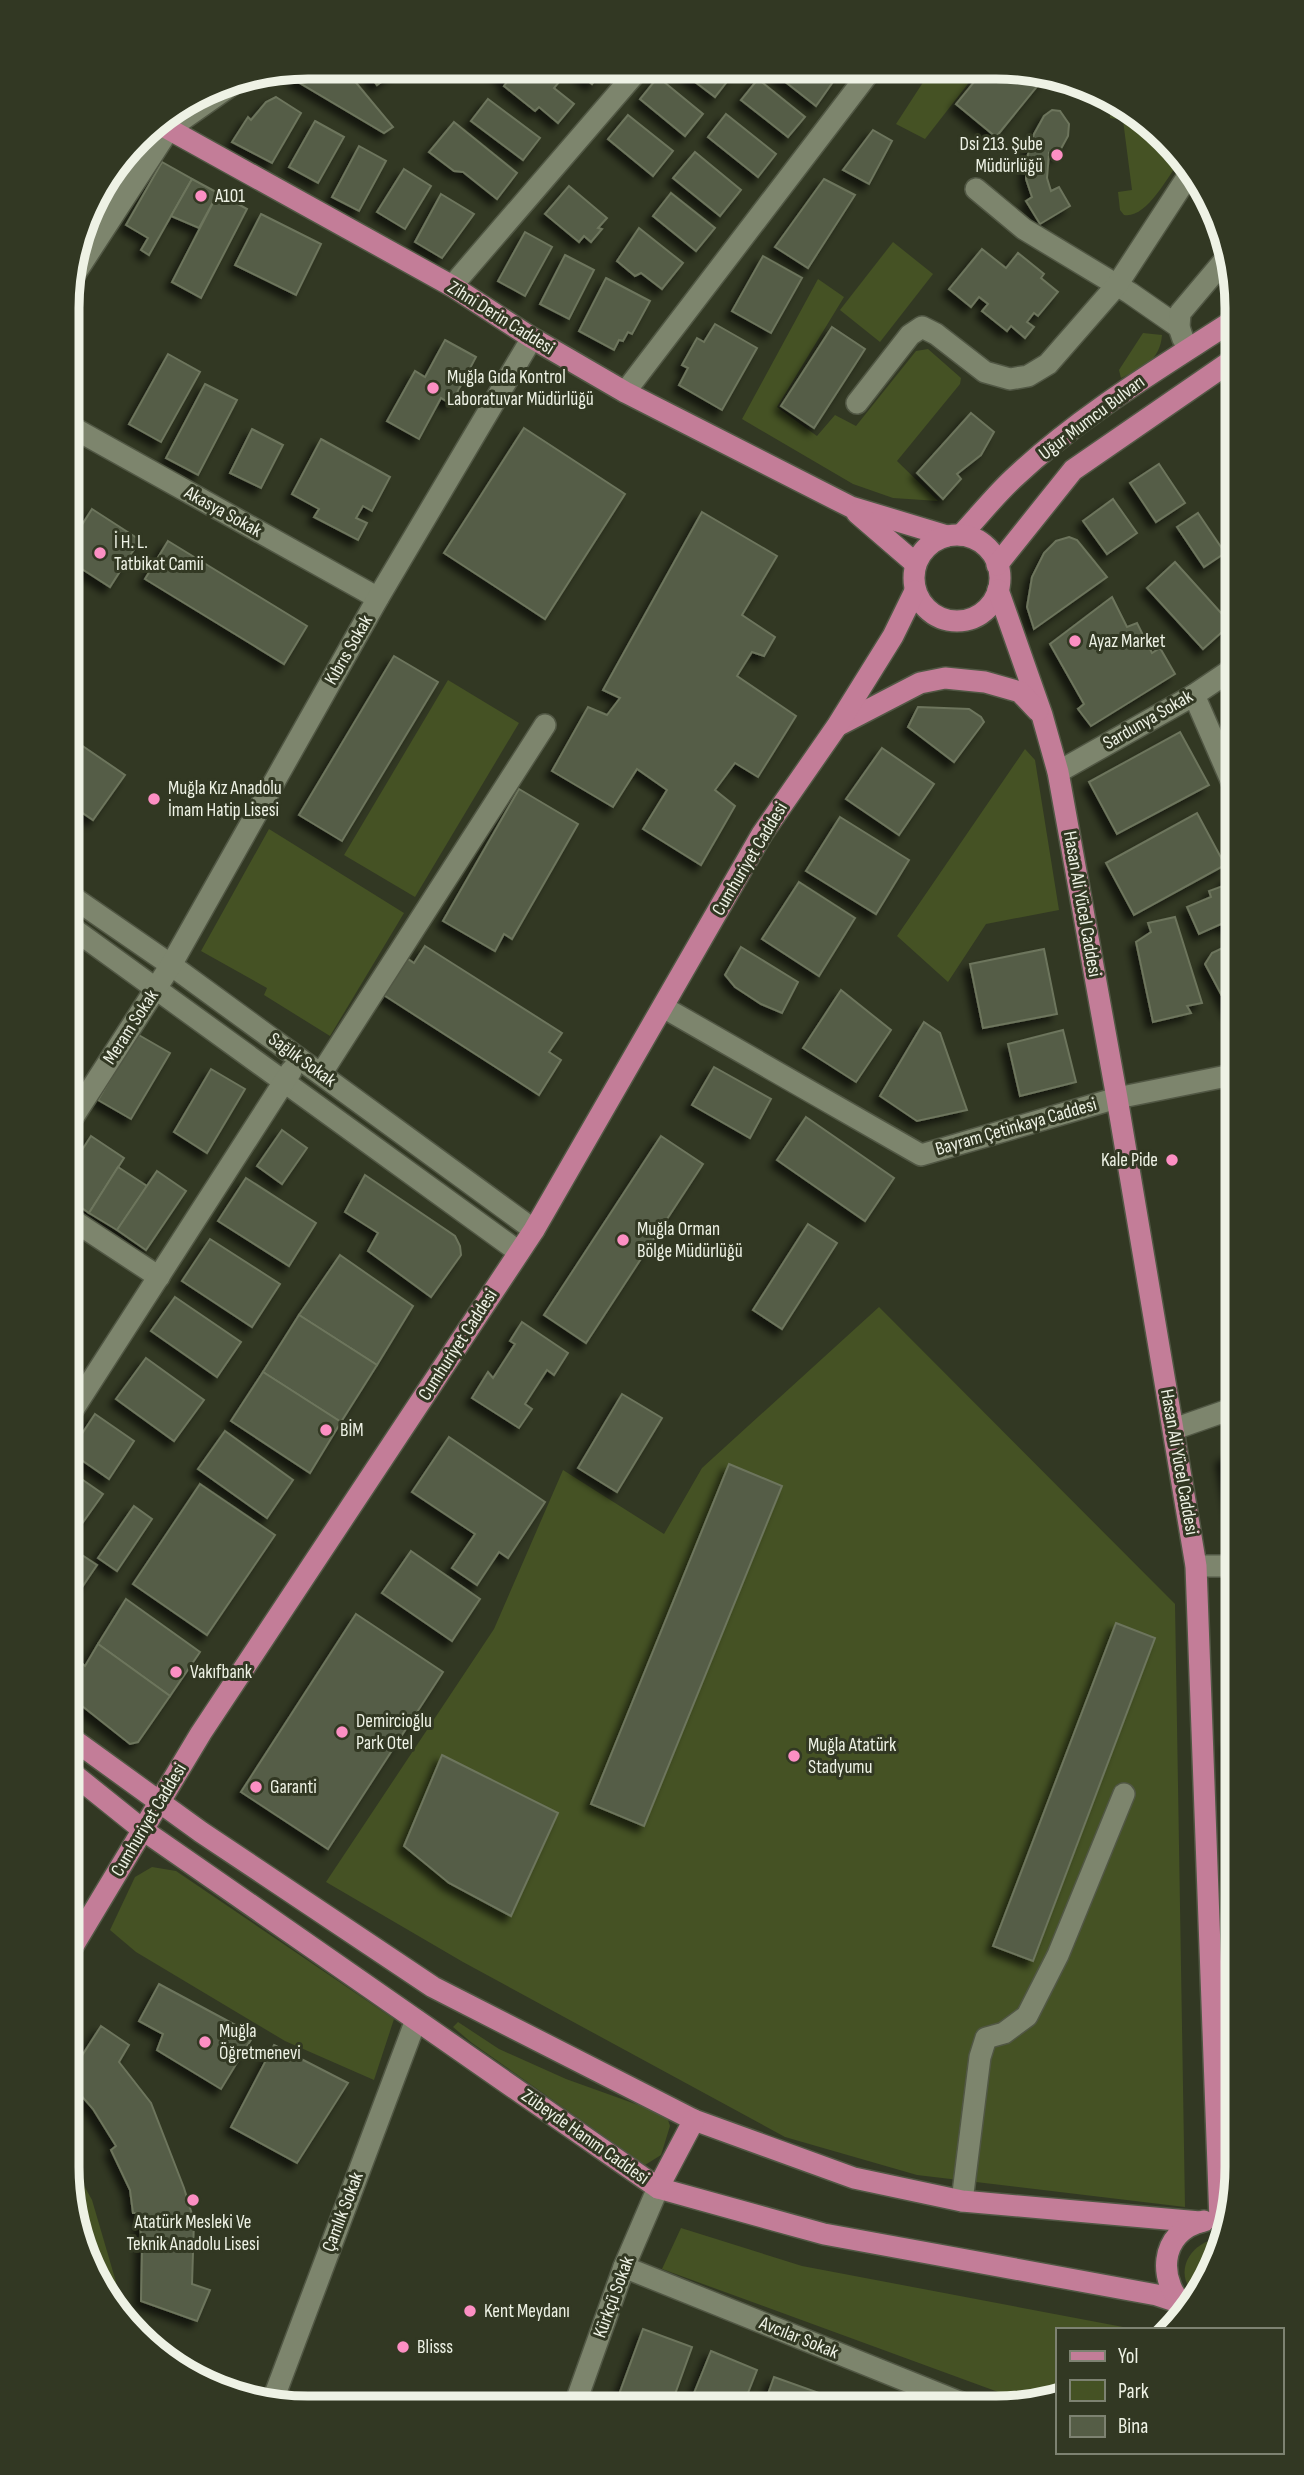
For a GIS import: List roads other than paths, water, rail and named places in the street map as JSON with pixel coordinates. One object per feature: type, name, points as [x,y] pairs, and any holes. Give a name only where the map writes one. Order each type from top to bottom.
[{"type":"main road","name":"Zihni Derin Caddesi","points":[[166,128],[452,286],[532,338],[625,392],[850,507]]},
{"type":"main road","name":"Uğur Mumcu Bulvarı","points":[[954,536],[1015,477],[1060,439],[1111,400],[1225,326]]},
{"type":"main road","name":"Uğur Mumcu Bulvarı","points":[[998,565],[1073,470],[1225,364]]},
{"type":"main road","points":[[850,507],[954,536],[984,545],[998,565],[998,590],[992,603],[983,612],[971,619],[957,622],[943,620],[921,603],[915,591],[914,578],[916,564],[923,552],[933,542],[954,536]]},
{"type":"main road","points":[[850,507],[916,564]]},
{"type":"main road","name":"Hasan Ali Yücel Caddesi","points":[[998,590],[1042,715],[1058,772],[1117,1098],[1196,1566],[1205,1853],[1225,2065]]},
{"type":"main road","name":"Cumhuriyet Caddesi","points":[[79,1932],[201,1733],[534,1230],[762,834],[837,726],[893,636],[915,591]]},
{"type":"main road","points":[[837,726],[920,683],[945,678],[985,682],[1020,692],[1042,715]]},
{"type":"main road","points":[[79,1744],[159,1802],[433,1987],[694,2120],[854,2178],[962,2201],[1216,2222]]},
{"type":"main road","name":"Zübeyde Hanım Caddesi","points":[[79,1779],[143,1830],[658,2188],[824,2234],[1157,2295],[1180,2305]]},
{"type":"main road","points":[[416,2020],[433,1987]]},
{"type":"main road","name":"Hasan Ali Yücel Caddesi","points":[[1216,2222],[1225,2111]]},
{"type":"main road","points":[[658,2188],[694,2120]]},
{"type":"main road","points":[[1181,2303],[1169,2288],[1167,2256],[1180,2235],[1216,2222]]},
{"type":"street","points":[[452,286],[630,79]]},
{"type":"street","points":[[625,392],[864,79]]},
{"type":"street","points":[[86,253],[155,138]]},
{"type":"street","points":[[857,403],[910,335],[922,327],[936,334],[985,372],[1010,379],[1028,376],[1048,363],[1117,285],[1186,179]]},
{"type":"street","points":[[976,189],[1024,229],[1117,285],[1179,327]]},
{"type":"street","points":[[1186,351],[1179,327],[1180,313],[1220,265]]},
{"type":"street","name":"Kıbrıs Sokak","points":[[171,965],[378,598],[532,338]]},
{"type":"street","name":"Akasya Sokak","points":[[79,431],[378,598]]},
{"type":"street","name":"Sardunya Sokak","points":[[1058,772],[1194,695],[1225,674]]},
{"type":"street","points":[[1194,695],[1225,766]]},
{"type":"street","points":[[321,1074],[545,724]]},
{"type":"street","name":"Sağlık Sokak","points":[[79,902],[171,965],[534,1230]]},
{"type":"street","name":"Sağlık Sokak","points":[[79,933],[519,1252]]},
{"type":"street","name":"Meram Sokak","points":[[79,1108],[171,965]]},
{"type":"street","name":"Bayram Çetinkaya Caddesi","points":[[663,1007],[920,1155],[1117,1098],[1225,1076]]},
{"type":"street","points":[[79,1400],[299,1058]]},
{"type":"street","points":[[79,1224],[159,1277]]},
{"type":"street","points":[[1174,1429],[1225,1411]]},
{"type":"street","points":[[1196,1566],[1225,1566]]},
{"type":"street","points":[[962,2201],[980,2057],[986,2038],[1004,2033],[1027,2016],[1058,1955],[1124,1794]]},
{"type":"street","name":"Çamlık Sokak","points":[[275,2393],[416,2020]]},
{"type":"street","name":"Kürkçü Sokak","points":[[578,2396],[624,2267],[658,2188]]},
{"type":"street","name":"Avcılar Sokak","points":[[624,2267],[944,2396]]},
{"type":"place","name":"Dsi 213. Şube Müdürlüğü","points":[[1057,155]]},
{"type":"place","name":"A101","points":[[201,196]]},
{"type":"place","name":"Muğla Gıda Kontrol Laboratuvar Müdürlüğü","points":[[433,388]]},
{"type":"place","name":"İ H. L. Tatbikat Camii","points":[[100,553]]},
{"type":"place","name":"Ayaz Market","points":[[1075,641]]},
{"type":"place","name":"Muğla Kız Anadolu İmam Hatip Lisesi","points":[[154,799]]},
{"type":"place","name":"Kale Pide","points":[[1172,1160]]},
{"type":"place","name":"Muğla Orman Bölge Müdürlüğü","points":[[623,1240]]},
{"type":"place","name":"BİM","points":[[326,1430]]},
{"type":"place","name":"Vakıfbank","points":[[176,1672]]},
{"type":"place","name":"Demircioğlu Park Otel","points":[[342,1732]]},
{"type":"place","name":"Muğla Atatürk Stadyumu","points":[[794,1756]]},
{"type":"place","name":"Garanti","points":[[256,1787]]},
{"type":"place","name":"Muğla Öğretmenevi","points":[[205,2042]]},
{"type":"place","name":"Atatürk Mesleki Ve Teknik Anadolu Lisesi","points":[[193,2200]]},
{"type":"place","name":"Kent Meydanı","points":[[470,2311]]},
{"type":"place","name":"Blisss","points":[[403,2347]]}]
